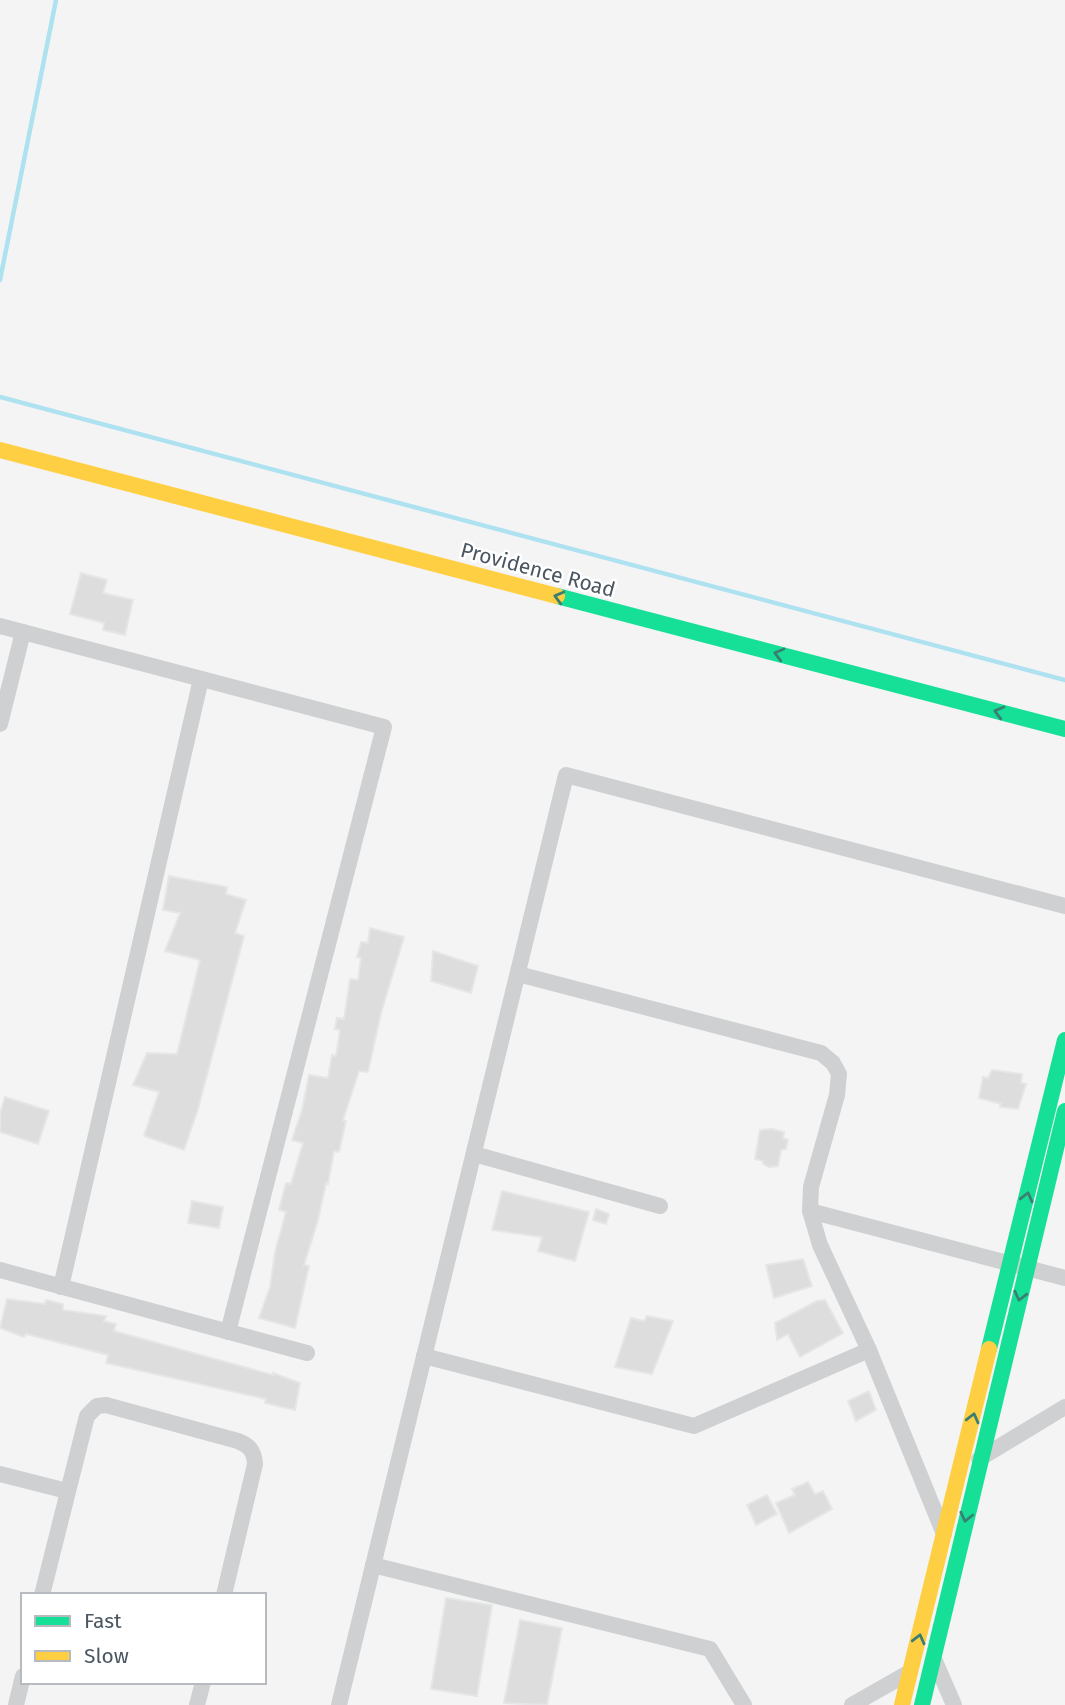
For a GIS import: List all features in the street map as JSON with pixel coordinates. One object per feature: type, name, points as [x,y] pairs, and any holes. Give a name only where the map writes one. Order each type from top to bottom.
[{"type":"street","name":"Providence Road","points":[[0,438],[1065,715]]},
{"type":"street","name":"Providence Road","points":[[0,450],[1065,729]]},
{"type":"street","points":[[0,626],[384,727],[228,1332]]},
{"type":"street","points":[[0,724],[23,632]]},
{"type":"street","points":[[61,1287],[201,679]]},
{"type":"street","points":[[339,1705],[566,775],[1065,906]]},
{"type":"street","points":[[518,974],[821,1053],[833,1063],[839,1074],[838,1084],[811,1187],[810,1211],[820,1245],[869,1350],[944,1534]]},
{"type":"street","points":[[922,1705],[979,1459],[1065,1040]]},
{"type":"street","points":[[902,1705],[944,1534],[1018,1267],[1065,1111]]},
{"type":"street","points":[[474,1154],[660,1206]]},
{"type":"street","points":[[810,1211],[1065,1278]]},
{"type":"street","points":[[0,1270],[307,1353]]},
{"type":"street","points":[[424,1356],[694,1426],[869,1350]]},
{"type":"street","points":[[42,1593],[87,1416],[97,1406],[106,1405],[248,1445],[252,1451],[255,1464],[224,1593]]},
{"type":"street","points":[[979,1459],[1065,1407]]},
{"type":"street","points":[[0,1474],[67,1491]]},
{"type":"street","points":[[373,1565],[710,1649],[744,1705]]},
{"type":"street","points":[[934,1659],[954,1705]]},
{"type":"street","points":[[860,1704],[910,1672]]},
{"type":"street","points":[[16,1705],[21,1684]]},
{"type":"street","points":[[197,1705],[202,1684]]},
{"type":"building","points":[[81,573],[107,580],[103,593],[133,600],[125,635],[103,630],[104,623],[70,614]]},
{"type":"building","points":[[169,876],[227,887],[226,894],[246,900],[235,933],[244,936],[198,1109],[184,1150],[144,1136],[159,1092],[133,1085],[147,1053],[177,1054],[200,960],[165,951],[180,913],[163,910]]},
{"type":"building","points":[[370,928],[404,937],[381,1013],[368,1072],[359,1071],[343,1120],[346,1121],[339,1152],[334,1151],[328,1184],[326,1183],[304,1265],[309,1266],[295,1328],[259,1318],[270,1287],[275,1252],[286,1212],[279,1210],[286,1183],[291,1184],[303,1143],[292,1140],[309,1075],[328,1078],[332,1055],[336,1056],[340,1030],[335,1029],[337,1018],[344,1019],[350,979],[358,980],[361,958],[357,957],[361,942],[368,943]]},
{"type":"building","points":[[433,951],[478,966],[471,993],[431,981]]},
{"type":"building","points":[[992,1070],[1022,1074],[1021,1083],[1026,1084],[1018,1109],[1000,1107],[1001,1104],[979,1098],[983,1077],[988,1078]]},
{"type":"building","points":[[5,1097],[49,1111],[38,1144],[0,1132],[0,1113]]},
{"type":"building","points":[[760,1130],[784,1132],[783,1138],[788,1140],[786,1149],[781,1150],[778,1166],[769,1167],[763,1164],[763,1161],[755,1159]]},
{"type":"building","points":[[502,1191],[589,1212],[575,1261],[538,1251],[542,1237],[492,1230]]},
{"type":"building","points":[[192,1201],[223,1207],[219,1228],[188,1223]]},
{"type":"building","points":[[596,1209],[609,1214],[606,1224],[593,1220]]},
{"type":"building","points":[[803,1259],[812,1286],[774,1298],[766,1265]]},
{"type":"building","points":[[7,1299],[45,1304],[46,1300],[63,1304],[63,1310],[106,1316],[104,1321],[116,1324],[114,1331],[273,1373],[300,1383],[295,1410],[265,1403],[266,1399],[106,1363],[108,1355],[26,1334],[24,1337],[0,1328]]},
{"type":"building","points":[[825,1300],[843,1333],[800,1357],[788,1334],[777,1340],[775,1323],[817,1301]]},
{"type":"building","points":[[647,1316],[673,1321],[652,1374],[615,1367],[631,1318],[644,1321]]},
{"type":"building","points":[[869,1391],[876,1410],[856,1421],[848,1401]]},
{"type":"building","points":[[808,1482],[815,1494],[823,1491],[832,1509],[789,1533],[776,1503],[795,1495],[792,1489]]},
{"type":"building","points":[[767,1495],[777,1514],[756,1525],[747,1505]]},
{"type":"building","points":[[446,1598],[492,1605],[477,1696],[431,1689]]},
{"type":"building","points":[[520,1620],[562,1628],[547,1705],[504,1703]]},
{"type":"waterway","points":[[0,280],[56,0]]},
{"type":"waterway","points":[[0,397],[1065,680]]},
{"type":"traffic: fast","points":[[557,596],[1065,729]]},
{"type":"traffic: fast","points":[[989,1349],[1065,1040]]},
{"type":"traffic: fast","points":[[922,1705],[1065,1111]]},
{"type":"traffic: slow","points":[[0,450],[557,596]]},
{"type":"traffic: slow","points":[[902,1705],[989,1349]]}]
